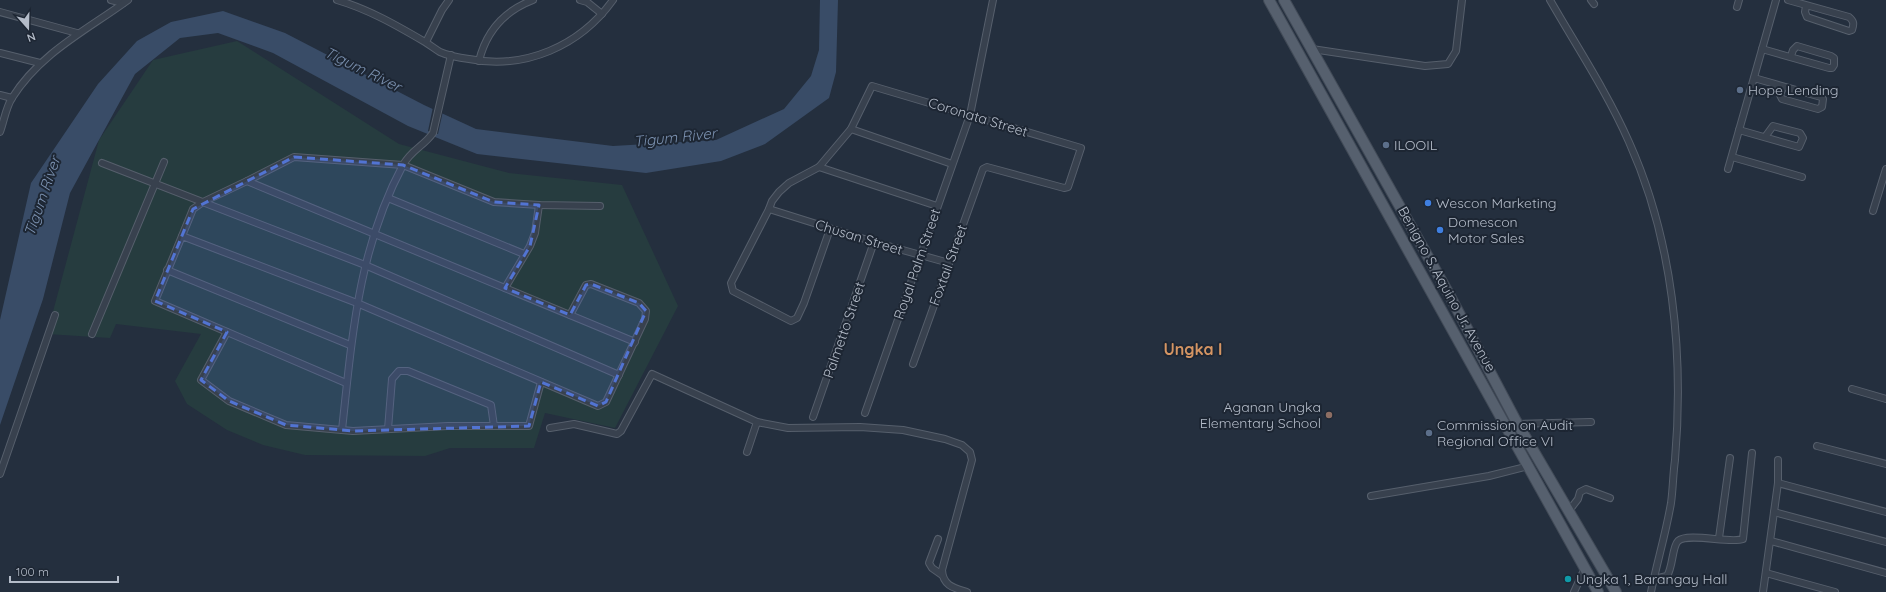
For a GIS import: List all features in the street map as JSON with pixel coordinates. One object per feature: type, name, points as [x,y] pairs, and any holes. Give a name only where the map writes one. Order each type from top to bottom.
[{"type":"main road","name":"Benigno S. Aquino Jr. Avenue","points":[[1269,0],[1514,423],[1616,592]]},
{"type":"main road","name":"Benigno S. Aquino Jr. Avenue","points":[[1284,0],[1450,296],[1514,423],[1529,466],[1598,592]]},
{"type":"main road","points":[[1316,83],[1328,77]]},
{"type":"main road","points":[[1585,568],[1597,561]]},
{"type":"street","points":[[111,0],[126,2]]},
{"type":"street","points":[[336,0],[359,7],[426,42],[441,52],[479,61],[507,63],[532,57],[571,41],[602,14],[613,0]]},
{"type":"street","points":[[359,7],[362,0]]},
{"type":"street","points":[[426,42],[442,10],[449,0]]},
{"type":"street","points":[[479,61],[485,42],[500,20],[510,12],[533,0]]},
{"type":"street","points":[[580,0],[587,2],[602,14]]},
{"type":"street","name":"Royal Palm Street","points":[[865,414],[919,255],[970,115],[993,0]]},
{"type":"street","points":[[1312,49],[1425,66],[1448,64],[1456,51],[1462,0]]},
{"type":"street","points":[[1550,0],[1612,106],[1630,143],[1648,192],[1662,242],[1674,310],[1678,412],[1671,503],[1651,592]]},
{"type":"street","points":[[1728,169],[1776,0]]},
{"type":"street","points":[[1788,0],[1850,17],[1854,24],[1852,30],[1849,31],[1807,17],[1805,12],[1806,6]]},
{"type":"street","points":[[0,132],[12,98],[40,63],[78,33],[126,2]]},
{"type":"street","points":[[0,12],[78,33]]},
{"type":"street","points":[[1762,49],[1792,56],[1829,68],[1832,68],[1834,65],[1834,58],[1831,56],[1797,46],[1793,50],[1792,56]]},
{"type":"street","points":[[0,53],[40,63]]},
{"type":"street","points":[[342,430],[350,345],[365,265],[374,233],[403,165],[412,151],[428,141],[433,133],[451,55]]},
{"type":"street","points":[[1754,78],[1821,97],[1823,99],[1822,106],[1818,108],[1782,99],[1780,95],[1783,87]]},
{"type":"street","name":"Coronata Street","points":[[852,129],[870,86],[876,86],[1081,148],[1068,187],[1064,188],[985,167]]},
{"type":"street","points":[[0,95],[12,98]]},
{"type":"street","points":[[1739,130],[1799,148],[1803,138],[1800,133],[1772,126],[1765,137]]},
{"type":"street","points":[[830,229],[804,303],[794,321],[791,321],[733,291],[731,283],[772,201],[784,187],[819,167],[852,129],[952,164]]},
{"type":"street","points":[[346,383],[155,301],[193,209],[203,202],[294,157],[403,165],[494,202],[539,205],[600,206]]},
{"type":"street","points":[[1732,157],[1802,177]]},
{"type":"street","points":[[92,334],[164,162]]},
{"type":"street","points":[[102,163],[365,265],[619,375]]},
{"type":"street","points":[[819,167],[937,206]]},
{"type":"street","name":"Foxtail Street","points":[[913,364],[985,167]]},
{"type":"street","points":[[1872,211],[1886,170]]},
{"type":"street","points":[[247,181],[635,342]]},
{"type":"street","points":[[388,198],[524,254]]},
{"type":"street","points":[[505,288],[535,233],[539,205]]},
{"type":"street","name":"Chusan Street","points":[[769,209],[830,229],[949,263]]},
{"type":"street","points":[[182,236],[357,303],[598,406],[606,402],[635,342],[645,319],[646,311],[639,303],[591,284],[586,285],[570,315]]},
{"type":"street","name":"Palmetto Street","points":[[813,417],[874,242]]},
{"type":"street","points":[[167,270],[350,345]]},
{"type":"street","points":[[0,474],[55,315]]},
{"type":"street","points":[[227,332],[201,380],[229,401],[286,425],[342,430],[448,426],[529,426],[541,382]]},
{"type":"street","points":[[388,429],[392,379],[399,371],[408,371],[491,405],[494,426]]},
{"type":"street","points":[[550,428],[574,424],[617,434],[621,431],[652,374],[757,422],[788,428],[860,427],[903,430],[945,439],[968,448],[972,456],[972,460],[942,570],[942,575]]},
{"type":"street","points":[[1852,389],[1886,399]]},
{"type":"street","points":[[747,452],[757,422]]},
{"type":"street","points":[[1514,423],[1591,422]]},
{"type":"street","points":[[1817,446],[1886,464]]},
{"type":"street","points":[[1654,580],[1667,576],[1670,572],[1675,546],[1678,541],[1683,539],[1743,539],[1752,453]]},
{"type":"street","points":[[1719,538],[1730,458]]},
{"type":"street","points":[[1763,592],[1778,483],[1778,460]]},
{"type":"street","points":[[1370,496],[1489,476],[1529,466]]},
{"type":"street","points":[[1778,483],[1886,512]]},
{"type":"street","points":[[1568,512],[1578,499],[1580,492],[1586,490],[1610,498]]},
{"type":"street","points":[[1774,512],[1886,542]]},
{"type":"street","points":[[938,539],[929,563],[942,575],[947,584],[967,592]]},
{"type":"street","points":[[1771,541],[1886,573]]},
{"type":"street","points":[[1574,592],[1585,568]]},
{"type":"street","points":[[1766,573],[1836,592]]},
{"type":"highlighted area","points":[[294,157],[403,165],[494,202],[539,205],[530,246],[505,288],[570,315],[586,285],[591,284],[639,303],[646,311],[606,402],[598,406],[541,382],[529,426],[353,431],[286,425],[229,401],[201,380],[227,332],[155,301],[193,209]]},
{"type":"green space","points":[[237,41],[399,144],[509,173],[622,185],[678,306],[615,428],[545,413],[534,448],[450,448],[425,456],[305,455],[263,445],[227,430],[187,404],[175,381],[201,334],[116,324],[110,338],[47,334],[99,140],[153,60]]},
{"type":"water","name":"Tigum River","points":[[820,0],[838,0],[836,72],[829,98],[765,144],[721,161],[646,173],[477,154],[408,126],[273,53],[218,33],[180,38],[135,74],[70,193],[43,299],[0,425],[0,320],[31,183],[98,84],[137,41],[171,22],[223,11],[285,33],[424,105],[476,129],[613,146],[716,140],[784,109],[811,76],[819,50]]},
{"type":"pier","points":[[433,107],[443,111],[438,134],[428,131]]},
{"type":"place","name":"Hope Lending","points":[[1740,90]]},
{"type":"place","name":"ILOOIL","points":[[1386,145]]},
{"type":"place","name":"Wescon Marketing","points":[[1428,203]]},
{"type":"place","name":"Domescon Motor Sales","points":[[1440,230]]},
{"type":"place","name":"Aganan Ungka Elementary School","points":[[1329,415]]},
{"type":"place","name":"Commission on Audit Regional Office VI","points":[[1429,433]]},
{"type":"place","name":"Ungka 1, Barangay Hall","points":[[1568,579]]},
{"type":"district","name":"Ungka I","points":[[1193,349]]}]
